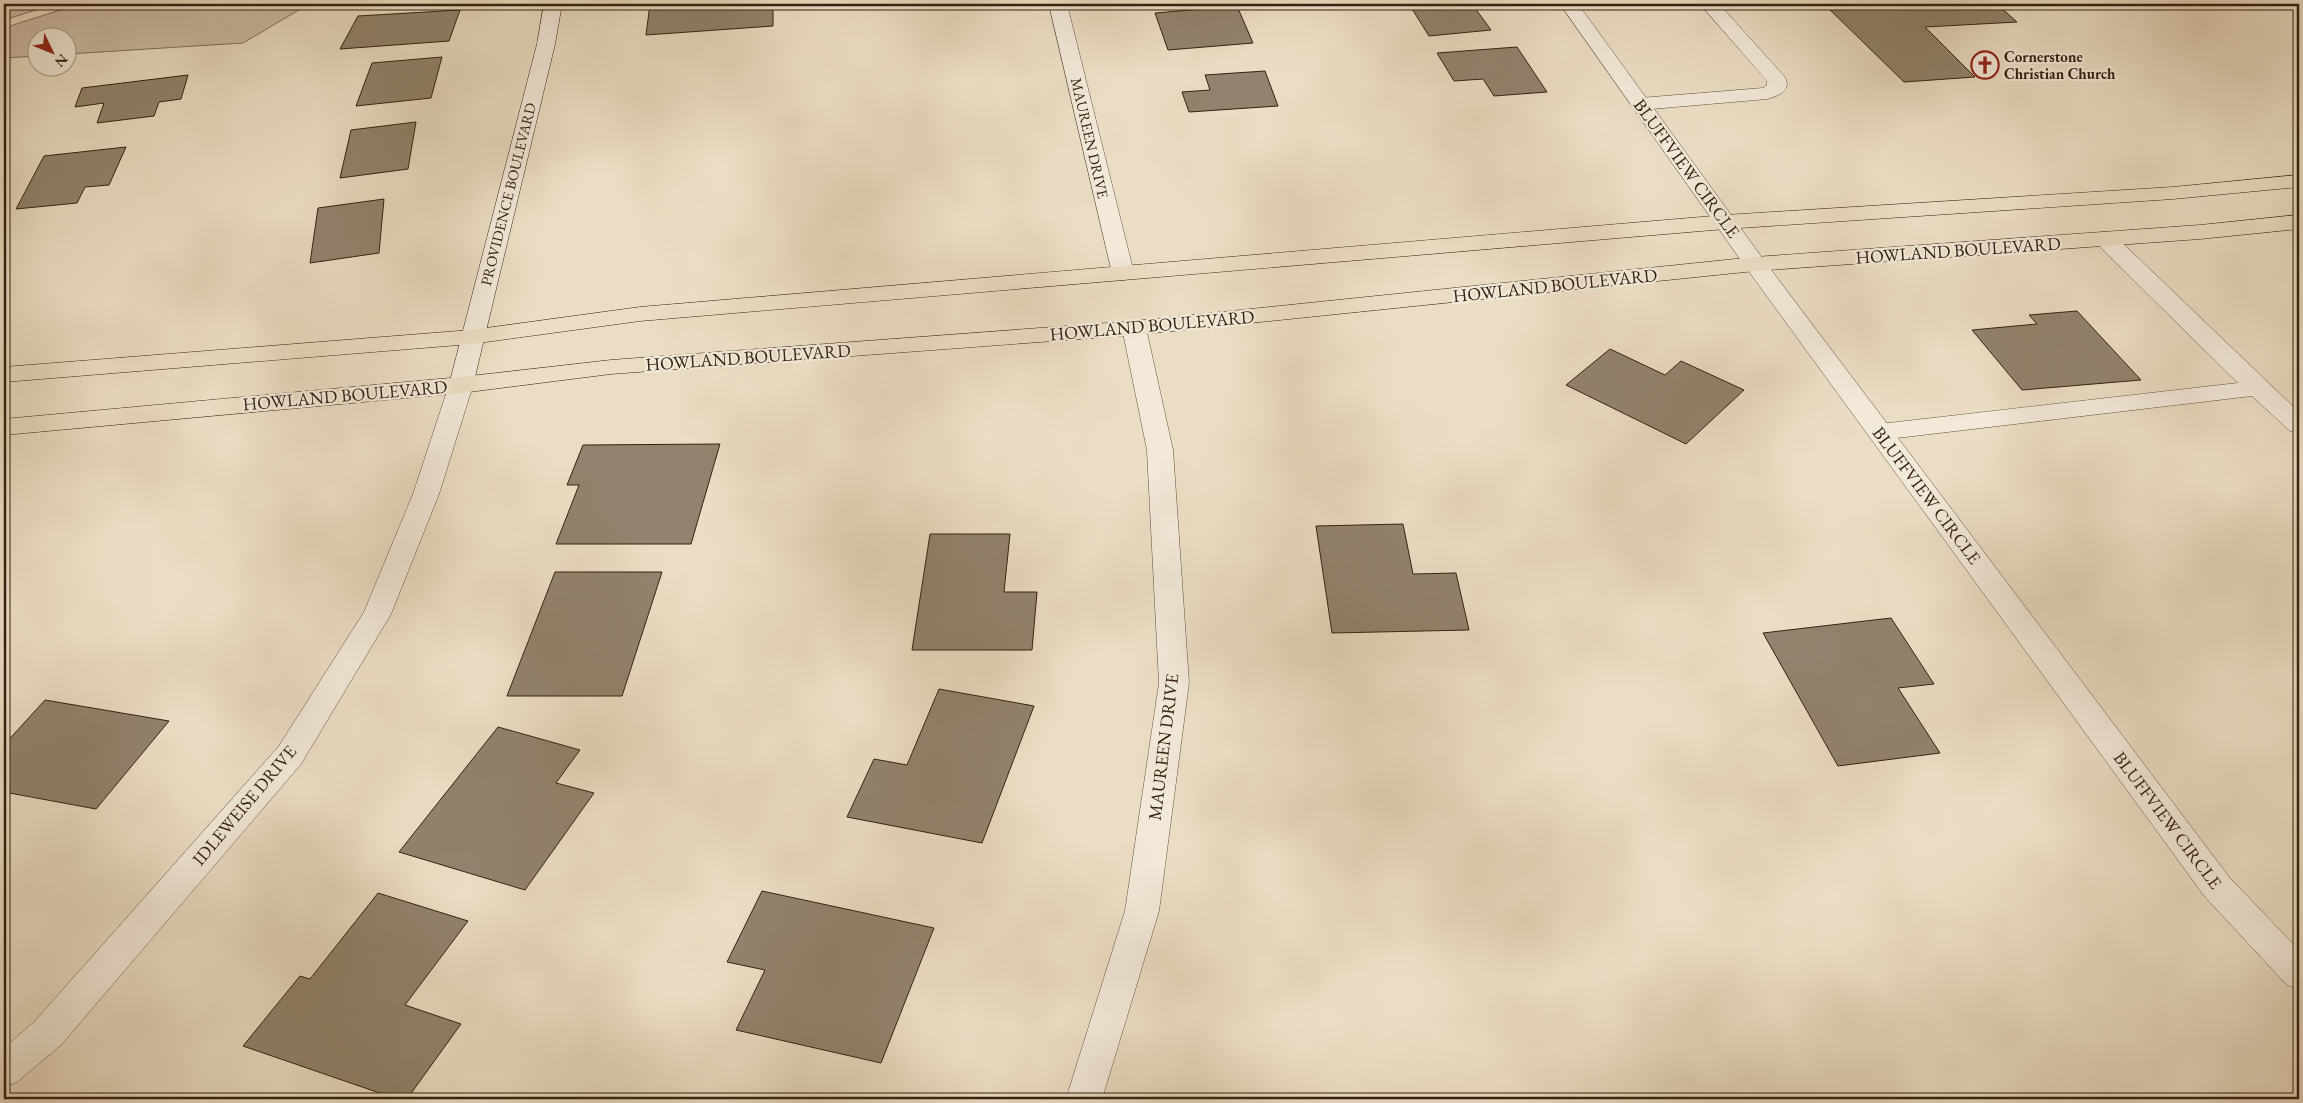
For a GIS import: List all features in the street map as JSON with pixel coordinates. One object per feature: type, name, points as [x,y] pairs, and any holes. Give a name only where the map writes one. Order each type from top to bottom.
[{"type":"main road","points":[[4,375],[472,338],[640,314],[1725,222],[2173,193],[2299,181]]},
{"type":"main road","name":"HOWLAND BOULEVARD","points":[[4,427],[461,385],[611,368],[1134,328],[1755,264],[2105,239],[2299,222]]},
{"type":"street","name":"PROVIDENCE BOULEVARD","points":[[461,385],[546,44],[553,4]]},
{"type":"street","name":"MAUREEN DRIVE","points":[[1058,4],[1123,273]]},
{"type":"street","name":"BLUFFVIEW CIRCLE","points":[[1569,4],[1755,264],[2217,887],[2299,974]]},
{"type":"street","points":[[1640,104],[1767,92],[1777,88],[1777,80],[1709,4]]},
{"type":"street","points":[[2105,239],[2258,388],[2299,425]]},
{"type":"street","name":"MAUREEN DRIVE","points":[[1084,1099],[1142,911],[1174,683],[1160,450],[1134,328]]},
{"type":"street","name":"IDLEWEISE DRIVE","points":[[4,1070],[48,1032],[290,755],[376,614],[426,494],[461,385]]},
{"type":"street","points":[[1880,432],[2258,388]]},
{"type":"shaded area","points":[[4,4],[55,4],[4,20]]},
{"type":"shaded area","points":[[79,4],[309,4],[243,43],[78,53],[78,28],[28,28],[28,57],[4,58],[4,28]]},
{"type":"building","points":[[650,4],[773,4],[773,26],[646,35]]},
{"type":"building","points":[[1409,4],[1472,4],[1491,30],[1429,36]]},
{"type":"building","points":[[1824,4],[1997,4],[2017,22],[1925,27],[1975,77],[1904,82]]},
{"type":"building","points":[[1237,6],[1253,43],[1168,50],[1155,13]]},
{"type":"building","points":[[460,10],[449,41],[340,49],[358,16]]},
{"type":"building","points":[[1517,47],[1547,92],[1494,96],[1483,79],[1454,81],[1437,53]]},
{"type":"building","points":[[442,57],[431,98],[356,106],[372,63]]},
{"type":"building","points":[[1265,71],[1278,106],[1189,112],[1182,92],[1210,90],[1205,75]]},
{"type":"building","points":[[188,75],[181,99],[159,102],[154,116],[97,123],[104,103],[75,107],[82,88]]},
{"type":"building","points":[[416,122],[408,169],[340,178],[351,130]]},
{"type":"building","points":[[126,147],[109,185],[85,187],[77,203],[16,209],[44,156]]},
{"type":"building","points":[[384,199],[379,253],[310,263],[318,208]]},
{"type":"building","points":[[2077,311],[2141,380],[2022,390],[1972,330],[2037,324],[2029,315]]},
{"type":"building","points":[[1610,349],[1665,375],[1681,361],[1744,390],[1686,444],[1566,385]]},
{"type":"building","points":[[720,444],[691,544],[556,544],[579,485],[567,485],[583,445]]},
{"type":"building","points":[[1403,524],[1413,574],[1456,573],[1469,630],[1332,633],[1316,526]]},
{"type":"building","points":[[930,534],[1010,534],[1004,592],[1037,592],[1032,650],[912,650]]},
{"type":"building","points":[[555,572],[662,572],[622,696],[507,696]]},
{"type":"building","points":[[1891,618],[1934,684],[1898,688],[1940,753],[1838,766],[1763,633]]},
{"type":"building","points":[[939,689],[1034,706],[982,843],[847,817],[874,759],[907,765]]},
{"type":"building","points":[[45,700],[169,721],[96,809],[4,792],[4,745]]},
{"type":"building","points":[[498,727],[580,750],[556,783],[594,793],[525,890],[399,852]]},
{"type":"building","points":[[762,891],[934,928],[881,1063],[736,1030],[765,970],[727,962]]},
{"type":"building","points":[[378,893],[468,921],[405,1005],[461,1024],[407,1099],[397,1099],[243,1046],[300,976],[310,979]]},
{"type":"place","name":"Cornerstone Christian Church","points":[[1985,65]]}]
